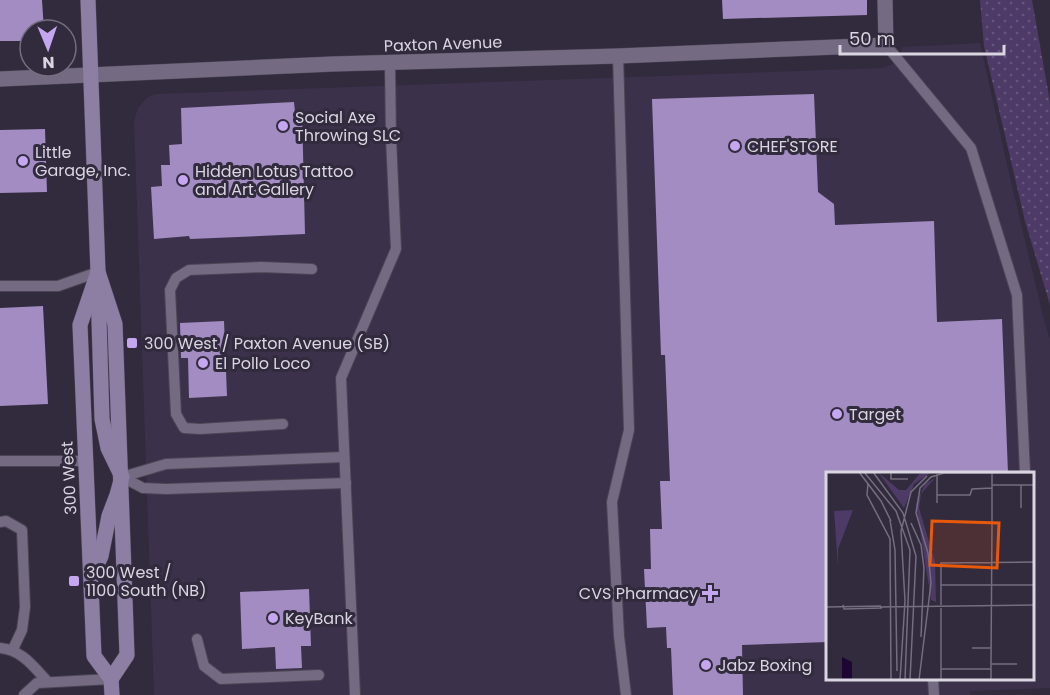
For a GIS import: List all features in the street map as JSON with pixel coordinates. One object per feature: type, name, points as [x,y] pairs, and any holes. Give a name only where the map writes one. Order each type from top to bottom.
[{"type":"main road","name":"300 West","points":[[88,0],[98,272],[80,325],[94,657],[111,679]]},
{"type":"main road","points":[[98,272],[102,419],[108,448],[122,477],[128,655],[111,679],[112,695]]},
{"type":"main road","points":[[90,579],[101,556],[109,516],[122,477]]},
{"type":"street","points":[[885,0],[886,45]]},
{"type":"street","name":"Paxton Avenue","points":[[0,79],[886,45]]},
{"type":"lane","points":[[886,45],[971,148],[1017,295],[1025,472]]},
{"type":"lane","points":[[618,56],[629,430],[612,502],[620,647],[626,695]]},
{"type":"lane","points":[[355,695],[341,378],[396,249],[390,64]]},
{"type":"lane","points":[[283,424],[184,428],[176,414],[170,290],[176,278],[189,270],[261,267],[312,269]]},
{"type":"lane","points":[[0,286],[58,286],[98,272]]},
{"type":"lane","points":[[122,477],[165,464],[344,457]]},
{"type":"lane","points":[[0,461],[86,461]]},
{"type":"lane","points":[[122,477],[143,488],[166,489],[346,483]]},
{"type":"lane","points":[[0,522],[6,521],[22,530],[26,607],[22,630],[13,649]]},
{"type":"lane","points":[[197,639],[204,666],[221,679],[319,675]]},
{"type":"lane","points":[[0,648],[13,649],[24,656],[47,681]]},
{"type":"lane","points":[[24,695],[37,683],[47,681],[111,679]]},
{"type":"lane","points":[[933,680],[934,695]]},
{"type":"shaded area","points":[[980,0],[1032,0],[1050,102],[1050,305],[1025,221],[984,46]]},
{"type":"shaded area","points":[[980,43],[1010,178],[1050,339],[1050,688],[970,691],[970,695],[154,695],[134,121],[138,108],[148,97],[156,94],[882,68],[891,65],[901,54],[902,47]]},
{"type":"building","points":[[0,0],[42,0],[43,18],[18,18],[18,41],[0,41]]},
{"type":"building","points":[[722,0],[867,0],[867,15],[723,19]]},
{"type":"building","name":"Target","points":[[814,94],[818,192],[834,204],[835,225],[934,221],[937,322],[1002,319],[1008,472],[826,472],[826,642],[742,645],[743,695],[673,695],[671,648],[667,648],[666,627],[647,628],[644,569],[651,569],[650,529],[662,529],[660,481],[670,481],[665,355],[661,355],[652,99]]},
{"type":"building","points":[[294,102],[295,112],[302,111],[305,234],[190,239],[189,236],[154,239],[151,187],[162,186],[161,165],[170,165],[169,145],[182,144],[181,108]]},
{"type":"building","name":"Little Garage, Inc.","points":[[45,129],[47,192],[0,193],[0,130]]},
{"type":"building","points":[[43,306],[48,404],[0,406],[0,308]]},
{"type":"building","name":"El Pollo Loco","points":[[224,321],[227,396],[189,398],[188,358],[181,358],[180,323]]},
{"type":"building","name":"KeyBank","points":[[309,589],[311,646],[301,646],[302,668],[276,669],[275,647],[242,649],[240,592]]},
{"type":"place","name":"Social Axe Throwing SLC","points":[[283,126]]},
{"type":"place","name":"CHEF'STORE","points":[[735,146]]},
{"type":"place","name":"Little Garage, Inc.","points":[[23,161]]},
{"type":"place","name":"Hidden Lotus Tattoo and Art Gallery","points":[[183,180]]},
{"type":"place","name":"300 West / Paxton Avenue (SB)","points":[[132,343]]},
{"type":"place","name":"El Pollo Loco","points":[[203,363]]},
{"type":"place","name":"Target","points":[[837,414]]},
{"type":"place","name":"300 West / 1100 South (NB)","points":[[74,581]]},
{"type":"place","name":"CVS Pharmacy","points":[[710,593]]},
{"type":"place","name":"KeyBank","points":[[273,618]]},
{"type":"place","name":"Jabz Boxing","points":[[706,665]]}]
